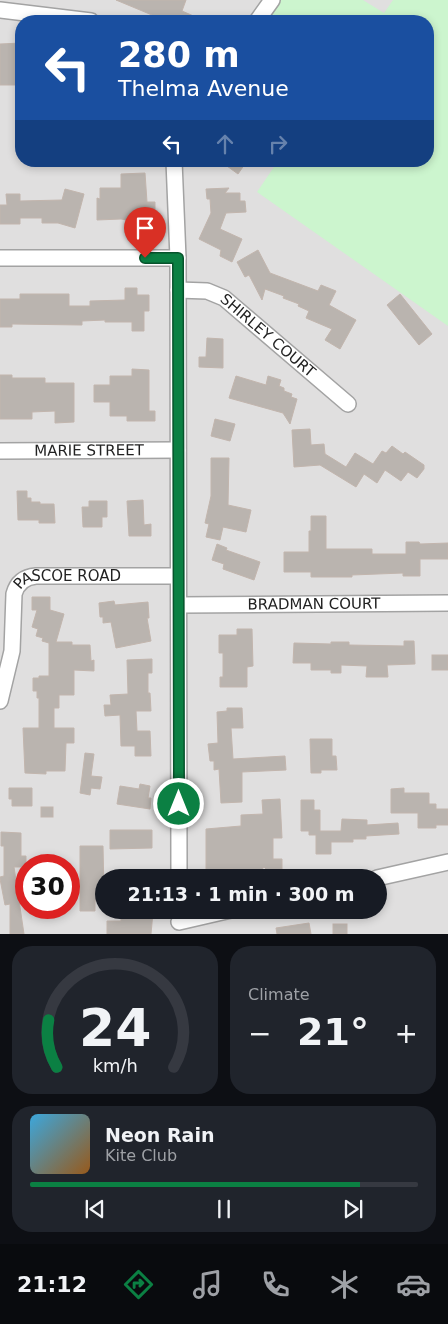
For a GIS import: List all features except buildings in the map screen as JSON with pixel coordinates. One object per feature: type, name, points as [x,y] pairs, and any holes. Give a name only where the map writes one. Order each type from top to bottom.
[{"type":"street","points":[[261,15],[272,0]]},
{"type":"street","points":[[0,10],[41,15]]},
{"type":"street","points":[[174,167],[178,258],[179,869]]},
{"type":"street","points":[[0,258],[178,258]]},
{"type":"street","name":"SHIRLEY COURT","points":[[178,290],[207,291],[224,298],[348,404]]},
{"type":"street","name":"MARIE STREET","points":[[0,451],[178,450]]},
{"type":"street","name":"PASCOE ROAD","points":[[0,701],[12,651],[15,588],[22,580],[36,576],[178,576]]},
{"type":"street","name":"BRADMAN COURT","points":[[180,605],[448,604]]},
{"type":"street","points":[[387,876],[448,862]]},
{"type":"street","points":[[179,922],[192,919]]},
{"type":"shaded area","points":[[0,0],[448,0],[448,934],[0,934]]},
{"type":"green space","points":[[272,0],[363,0],[384,13],[393,0],[448,0],[448,326],[257,192],[274,167],[434,167],[434,15],[261,15]]},
{"type":"route","points":[[145,258],[178,258],[179,804]]}]
